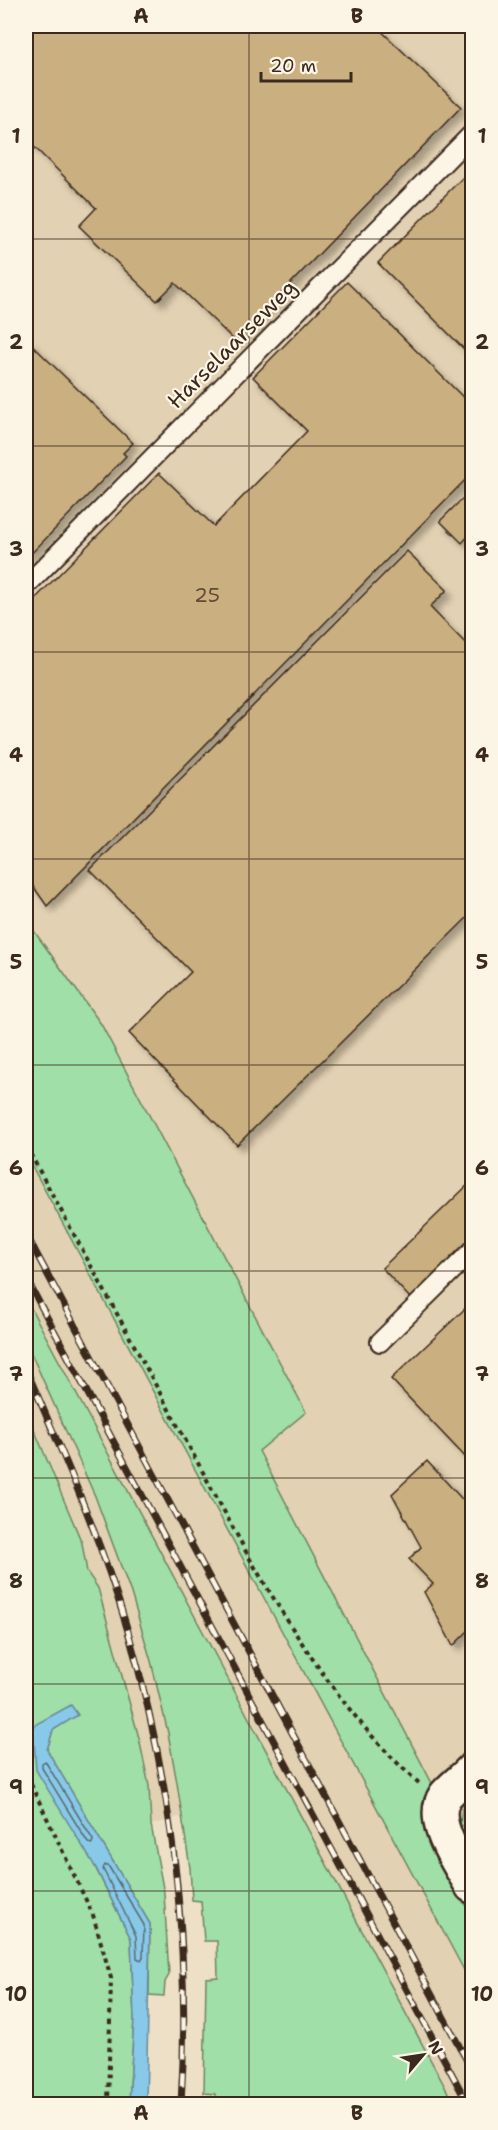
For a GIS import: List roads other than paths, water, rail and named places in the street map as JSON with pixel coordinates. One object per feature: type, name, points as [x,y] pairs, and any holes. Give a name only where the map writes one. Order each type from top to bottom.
[{"type":"street","points":[[472,1770],[446,1796],[440,1808],[439,1817],[444,1833],[472,1886]]},
{"type":"lane","name":"Harselaarseweg","points":[[26,586],[472,134]]},
{"type":"lane","points":[[380,1342],[472,1251]]},
{"type":"water","points":[[71,1705],[78,1715],[53,1730],[47,1750],[150,1924],[146,2104],[129,2104],[134,2019],[131,1939],[96,1868],[36,1770],[33,1726]]},
{"type":"railway","points":[[26,1234],[472,2070]]},
{"type":"railway","points":[[26,1278],[468,2104]]},
{"type":"railway","points":[[26,1369],[81,1497],[117,1595],[143,1686],[156,1745],[175,1864],[180,1924],[183,1984],[181,2104]]}]
